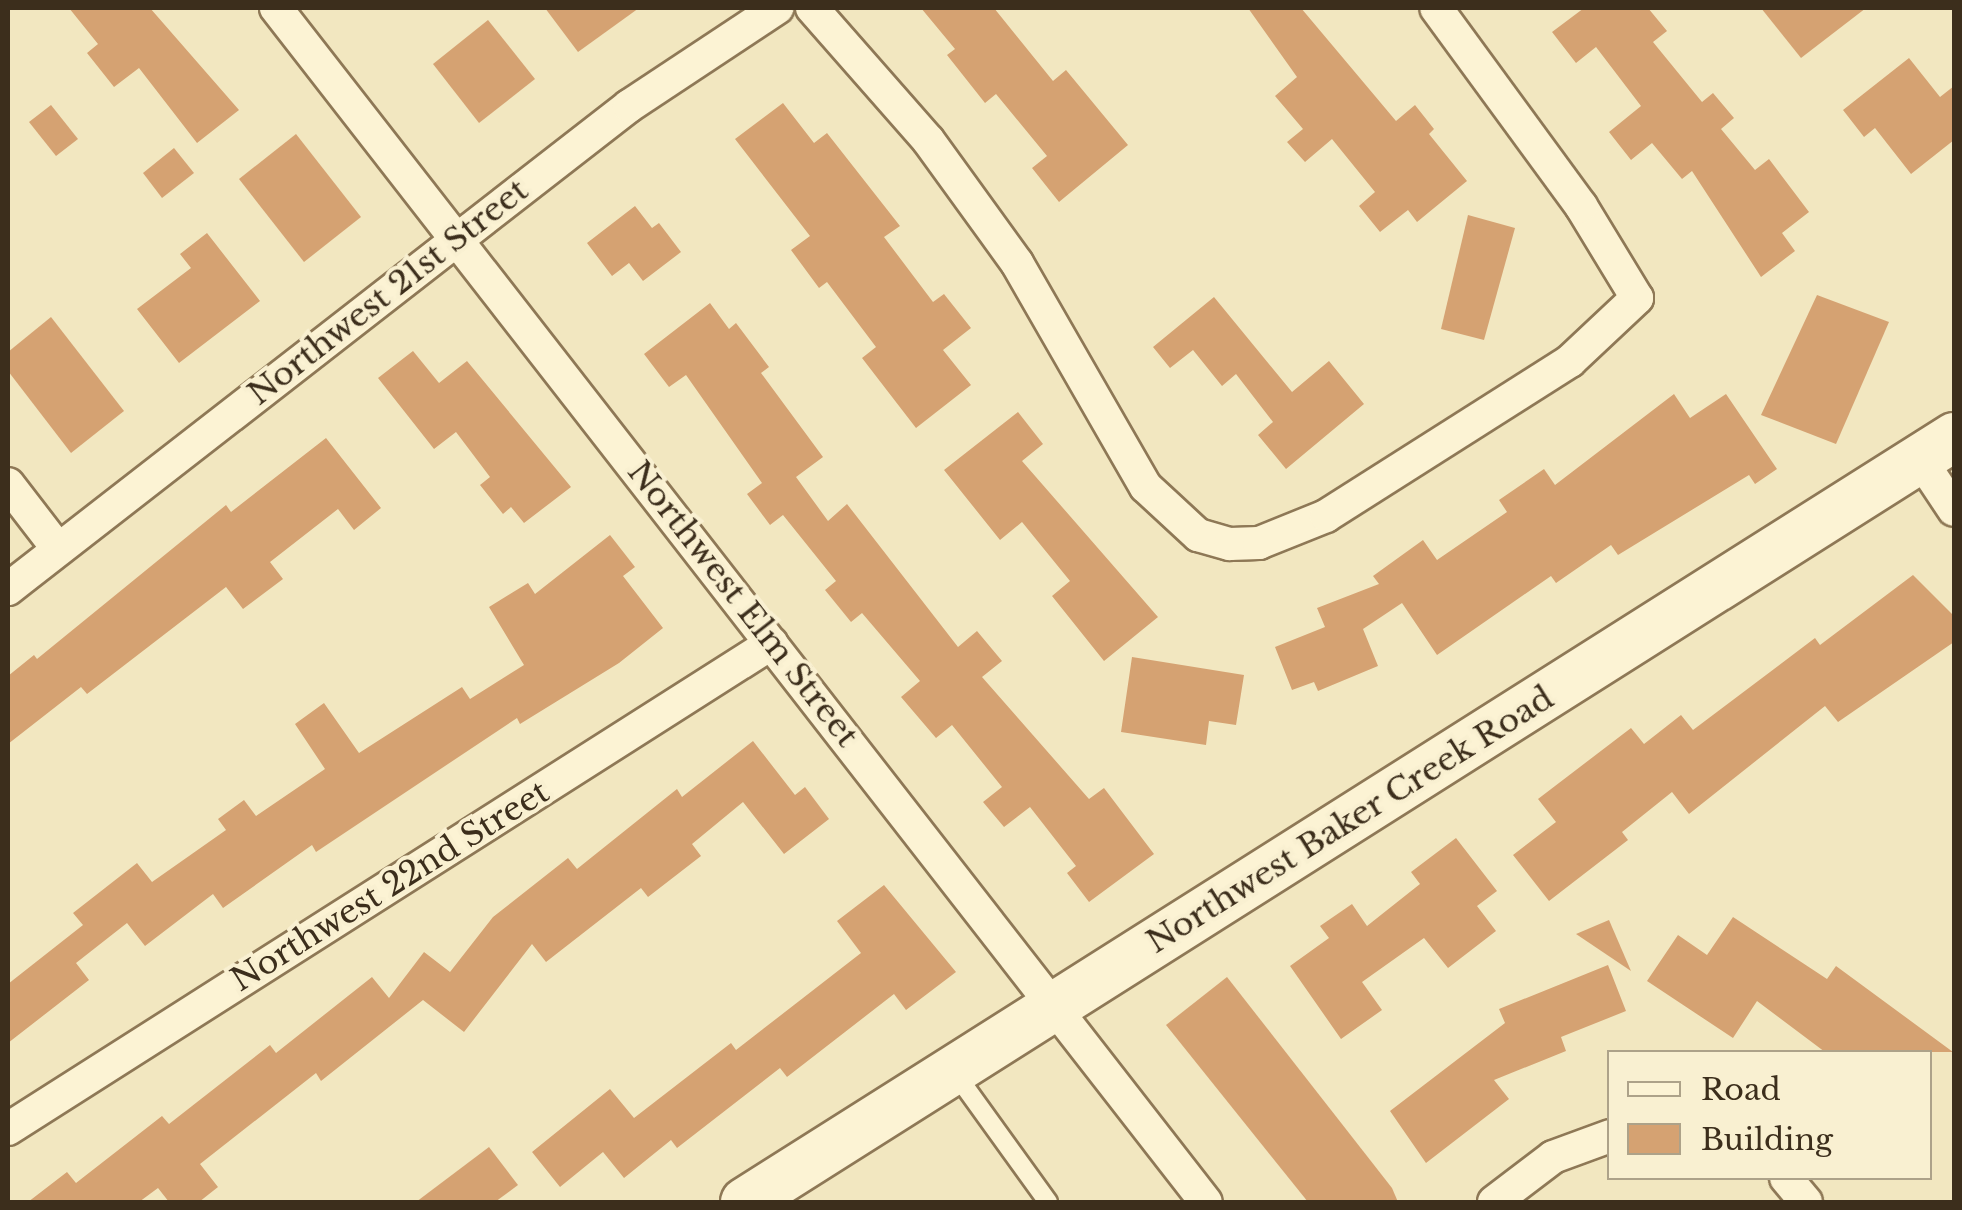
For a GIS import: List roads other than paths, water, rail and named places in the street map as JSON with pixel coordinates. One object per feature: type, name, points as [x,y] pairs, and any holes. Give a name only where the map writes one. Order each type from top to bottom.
[{"type":"main road","name":"Northwest Baker Creek Road","points":[[745,1202],[1937,448]]},
{"type":"street","name":"Northwest Elm Street","points":[[276,8],[1206,1202]]},
{"type":"street","name":"Northwest 21st Street","points":[[8,588],[629,106],[777,8]]},
{"type":"street","points":[[812,8],[928,140],[1017,263],[1089,378],[1146,487],[1198,535],[1230,544],[1259,544],[1326,516],[1570,362],[1637,298],[1580,206],[1436,8]]},
{"type":"street","points":[[1937,448],[1954,510]]},
{"type":"street","points":[[8,484],[58,549]]},
{"type":"street","name":"Northwest 22nd Street","points":[[8,1129],[772,642]]},
{"type":"street","points":[[1494,1202],[1553,1157],[1607,1137]]},
{"type":"street","points":[[1788,1180],[1806,1202]]},
{"type":"lane","points":[[954,1070],[1048,1202]]}]
